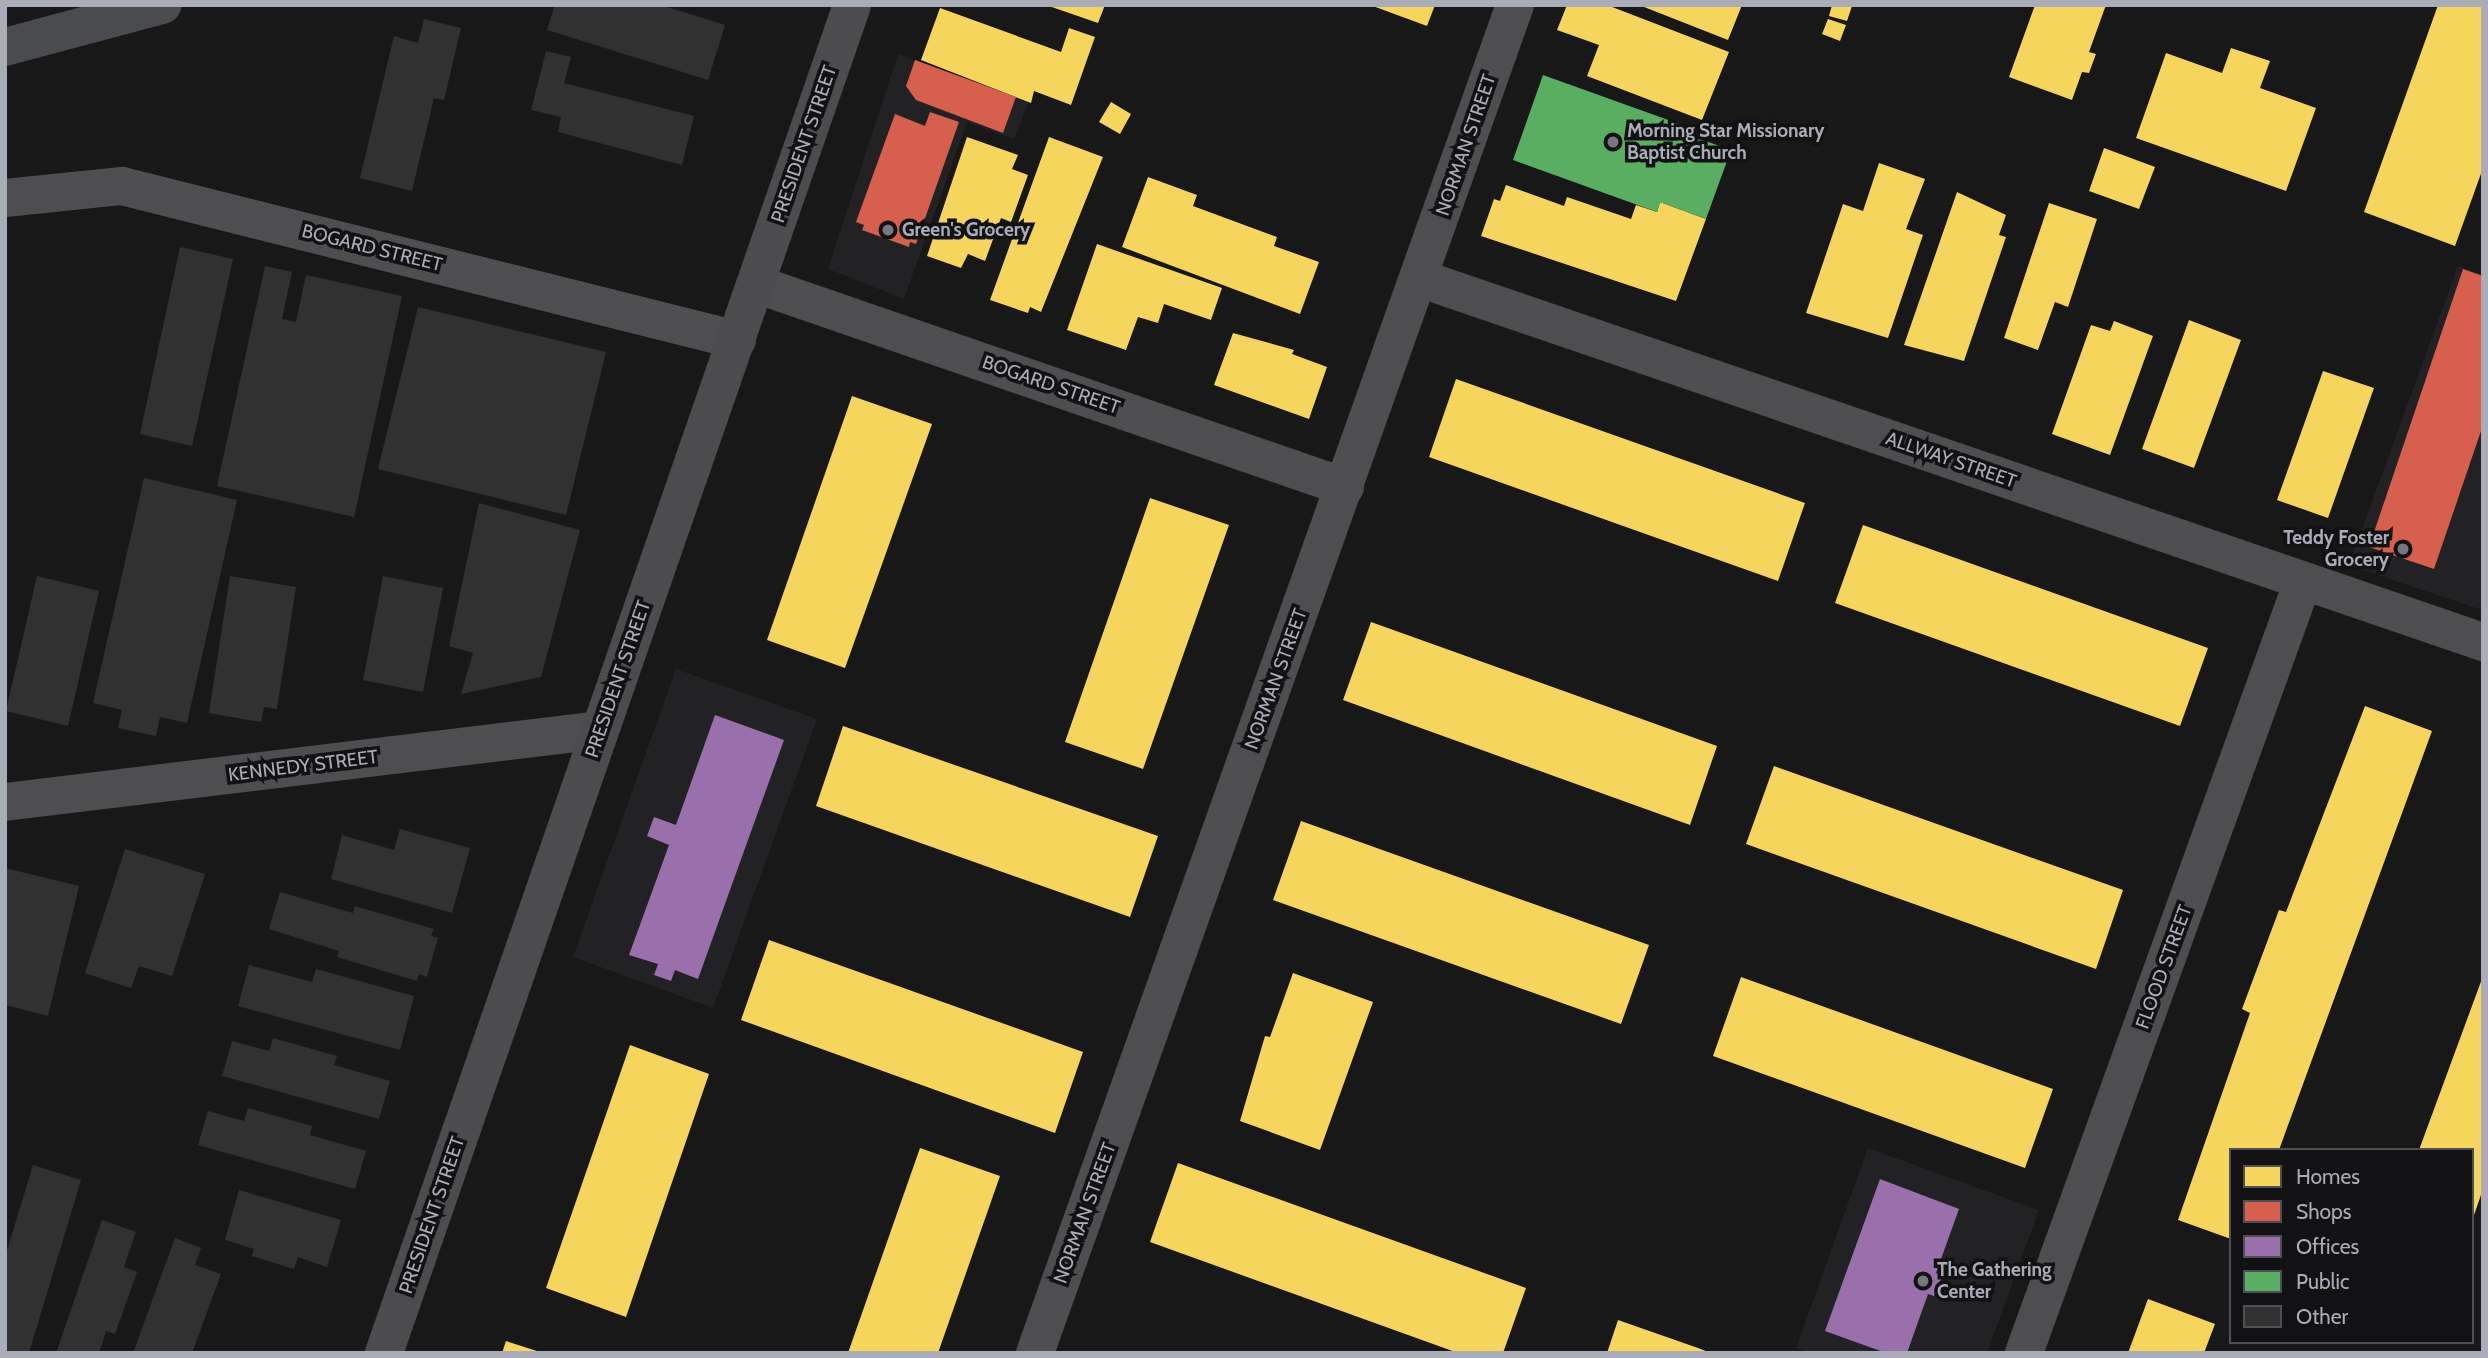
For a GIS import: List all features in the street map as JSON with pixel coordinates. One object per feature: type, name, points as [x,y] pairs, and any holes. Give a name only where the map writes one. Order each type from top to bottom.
[{"type":"highway","points":[[5,47],[162,5]]},
{"type":"street","name":"PRESIDENT STREET","points":[[384,1353],[852,5]]},
{"type":"street","name":"NORMAN STREET","points":[[1035,1353],[1515,5]]},
{"type":"street","name":"BOGARD STREET","points":[[5,198],[122,186],[737,340]]},
{"type":"street","name":"ALLWAY STREET","points":[[1419,278],[2483,642]]},
{"type":"street","name":"BOGARD STREET","points":[[756,284],[1345,487]]},
{"type":"street","name":"FLOOD STREET","points":[[2024,1353],[2304,580]]},
{"type":"street","name":"KENNEDY STREET","points":[[5,802],[600,730]]},
{"type":"shaded area","points":[[898,54],[1028,103],[1014,139],[967,122],[904,299],[828,269]]},
{"type":"shaded area","points":[[2458,266],[2483,275],[2482,610],[2349,565]]},
{"type":"shaded area","points":[[676,669],[817,719],[713,1008],[573,957]]},
{"type":"shaded area","points":[[1868,1148],[2039,1210],[1987,1353],[1811,1353],[1796,1348]]},
{"type":"building: Homes","points":[[1046,5],[1105,5],[1098,23]]},
{"type":"building: Homes","points":[[1370,5],[1435,5],[1427,26]]},
{"type":"building: Homes","points":[[1567,5],[1607,5],[1729,52],[1702,120],[1587,76],[1599,45],[1557,30]]},
{"type":"building: Homes","points":[[1639,5],[1742,5],[1728,40]]},
{"type":"building: Homes","points":[[1832,5],[1852,6],[1847,21],[1829,16]]},
{"type":"building: Homes","points":[[2035,5],[2106,5],[2089,52],[2096,54],[2089,73],[2082,72],[2072,100],[2009,77]]},
{"type":"building: Homes","points":[[2438,5],[2483,5],[2483,168],[2455,246],[2364,212]]},
{"type":"building: Homes","points":[[940,8],[1061,52],[1069,28],[1095,37],[1071,105],[1034,91],[1031,103],[921,60]]},
{"type":"building: Homes","points":[[1828,19],[1846,25],[1840,41],[1822,34]]},
{"type":"building: Homes","points":[[2231,48],[2270,61],[2260,88],[2316,108],[2286,191],[2136,138],[2166,53],[2222,73]]},
{"type":"building: Homes","points":[[1111,102],[1131,114],[1120,134],[1099,122]]},
{"type":"building: Homes","points":[[967,137],[1018,155],[1012,169],[1028,175],[1011,222],[1001,218],[985,261],[968,254],[961,268],[927,256]]},
{"type":"building: Homes","points":[[1049,137],[1103,157],[1041,312],[1030,307],[1028,313],[990,300]]},
{"type":"building: Homes","points":[[2104,148],[2155,167],[2139,209],[2089,191]]},
{"type":"building: Homes","points":[[1879,163],[1925,179],[1906,229],[1923,235],[1888,338],[1806,313],[1843,204],[1863,211]]},
{"type":"building: Homes","points":[[1148,177],[1197,195],[1193,206],[1277,237],[1274,246],[1319,262],[1300,314],[1122,247]]},
{"type":"building: Homes","points":[[1506,185],[1564,206],[1567,197],[1631,219],[1636,205],[1657,212],[1660,202],[1706,219],[1676,301],[1481,236],[1494,199],[1500,201]]},
{"type":"building: Homes","points":[[1957,192],[2006,215],[1999,235],[2006,237],[1964,361],[1904,345]]},
{"type":"building: Homes","points":[[2049,203],[2097,219],[2068,307],[2055,302],[2038,350],[2004,338]]},
{"type":"building: Homes","points":[[1097,244],[1222,288],[1211,320],[1164,304],[1158,323],[1138,317],[1126,350],[1067,330]]},
{"type":"building: Homes","points":[[2189,320],[2241,340],[2194,468],[2142,449]]},
{"type":"building: Homes","points":[[2114,321],[2153,336],[2110,455],[2052,434],[2091,325],[2110,331]]},
{"type":"building: Homes","points":[[1233,333],[1294,350],[1292,354],[1327,367],[1309,419],[1214,385]]},
{"type":"building: Homes","points":[[2323,371],[2374,388],[2328,518],[2277,500]]},
{"type":"building: Homes","points":[[1456,379],[1805,503],[1778,581],[1429,457]]},
{"type":"building: Homes","points":[[852,396],[932,424],[845,668],[767,640]]},
{"type":"building: Homes","points":[[1150,498],[1229,525],[1143,769],[1065,742]]},
{"type":"building: Homes","points":[[1863,525],[2208,648],[2180,726],[1835,603]]},
{"type":"building: Homes","points":[[1371,622],[1717,746],[1690,825],[1343,700]]},
{"type":"building: Homes","points":[[2365,706],[2432,731],[2280,1148],[2229,1148],[2229,1238],[2178,1220],[2250,1013],[2242,1009],[2279,910],[2286,912]]},
{"type":"building: Homes","points":[[843,726],[1158,836],[1130,917],[816,806]]},
{"type":"building: Homes","points":[[1774,766],[2123,890],[2096,969],[1746,844]]},
{"type":"building: Homes","points":[[1301,821],[1649,945],[1621,1024],[1273,900]]},
{"type":"building: Homes","points":[[769,940],[1083,1052],[1055,1133],[741,1020]]},
{"type":"building: Homes","points":[[1293,973],[1373,1002],[1320,1150],[1240,1121],[1265,1036],[1270,1037]]},
{"type":"building: Homes","points":[[2483,976],[2483,1189],[2474,1215],[2474,1148],[2420,1148]]},
{"type":"building: Homes","points":[[1741,977],[2053,1089],[2025,1168],[1713,1056]]},
{"type":"building: Homes","points":[[630,1045],[709,1074],[626,1317],[546,1288]]},
{"type":"building: Homes","points":[[920,1148],[1000,1176],[938,1353],[848,1353]]},
{"type":"building: Homes","points":[[1178,1163],[1526,1288],[1503,1353],[1458,1353],[1150,1242]]},
{"type":"building: Homes","points":[[2148,1299],[2215,1324],[2204,1353],[2128,1353]]},
{"type":"building: Homes","points":[[1618,1320],[1698,1348],[1711,1353],[1607,1353]]},
{"type":"building: Homes","points":[[506,1341],[540,1352],[502,1353]]},
{"type":"building: Shops","points":[[915,60],[1016,97],[1003,133],[916,100],[906,86]]},
{"type":"building: Shops","points":[[930,112],[959,122],[916,244],[910,242],[909,247],[862,230],[864,225],[856,222],[895,114],[925,126]]},
{"type":"building: Shops","points":[[2463,269],[2483,276],[2483,425],[2434,569],[2369,547]]},
{"type":"building: Offices","points":[[715,715],[784,740],[698,979],[675,970],[671,981],[654,975],[658,964],[629,955],[669,845],[647,836],[654,817],[676,825]]},
{"type":"building: Offices","points":[[1880,1179],[1959,1209],[1936,1273],[1942,1276],[1934,1296],[1928,1294],[1907,1353],[1886,1353],[1825,1331]]},
{"type":"building: Public","name":"Morning Star Missionary Baptist Church","points":[[1543,75],[1685,126],[1683,133],[1731,150],[1706,219],[1660,202],[1657,212],[1513,160]]},
{"type":"building: Other","points":[[555,5],[661,5],[725,25],[708,80],[547,30]]},
{"type":"building: Other","points":[[424,19],[461,28],[444,100],[434,98],[412,191],[360,178],[394,36],[418,43]]},
{"type":"building: Other","points":[[546,51],[571,57],[564,83],[694,116],[682,165],[558,132],[561,117],[531,110]]},
{"type":"building: Other","points":[[180,247],[233,259],[192,446],[140,434]]},
{"type":"building: Other","points":[[265,266],[292,272],[282,319],[296,322],[306,275],[402,296],[354,517],[217,486]]},
{"type":"building: Other","points":[[418,307],[606,352],[566,515],[378,469]]},
{"type":"building: Other","points":[[144,478],[237,500],[187,723],[160,717],[156,736],[118,728],[122,710],[93,703]]},
{"type":"building: Other","points":[[479,503],[580,530],[541,677],[461,694],[473,653],[449,646]]},
{"type":"building: Other","points":[[37,576],[99,591],[68,726],[6,711]]},
{"type":"building: Other","points":[[230,576],[296,587],[277,709],[264,707],[261,722],[209,713]]},
{"type":"building: Other","points":[[383,576],[443,588],[423,692],[363,680]]},
{"type":"building: Other","points":[[400,829],[470,848],[452,913],[331,879],[342,835],[394,850]]},
{"type":"building: Other","points":[[125,849],[205,874],[172,976],[139,966],[131,988],[85,973]]},
{"type":"building: Other","points":[[5,868],[79,886],[48,1016],[5,1005]]},
{"type":"building: Other","points":[[280,892],[353,913],[355,906],[434,929],[431,936],[438,938],[427,977],[419,974],[417,981],[337,957],[339,951],[269,929]]},
{"type":"building: Other","points":[[249,965],[312,982],[316,969],[414,996],[400,1050],[238,1006]]},
{"type":"building: Other","points":[[273,1038],[337,1056],[334,1065],[390,1081],[379,1119],[222,1076],[232,1041],[269,1051]]},
{"type":"building: Other","points":[[248,1108],[312,1126],[310,1135],[366,1151],[355,1189],[198,1145],[208,1111],[244,1121]]},
{"type":"building: Other","points":[[33,1165],[81,1180],[29,1353],[5,1353],[5,1257]]},
{"type":"building: Other","points":[[239,1190],[341,1220],[327,1267],[298,1257],[294,1269],[252,1256],[254,1249],[225,1240]]},
{"type":"building: Other","points":[[102,1220],[136,1232],[124,1267],[137,1272],[115,1334],[106,1331],[99,1353],[56,1353]]},
{"type":"building: Other","points":[[175,1238],[201,1248],[195,1265],[221,1274],[192,1353],[133,1353]]},
{"type":"place","name":"Morning Star Missionary Baptist Church","points":[[1613,142]]},
{"type":"place","name":"Green's Grocery","points":[[888,230]]},
{"type":"place","name":"Teddy Foster Grocery","points":[[2403,549]]},
{"type":"place","name":"The Gathering Center","points":[[1923,1281]]}]
